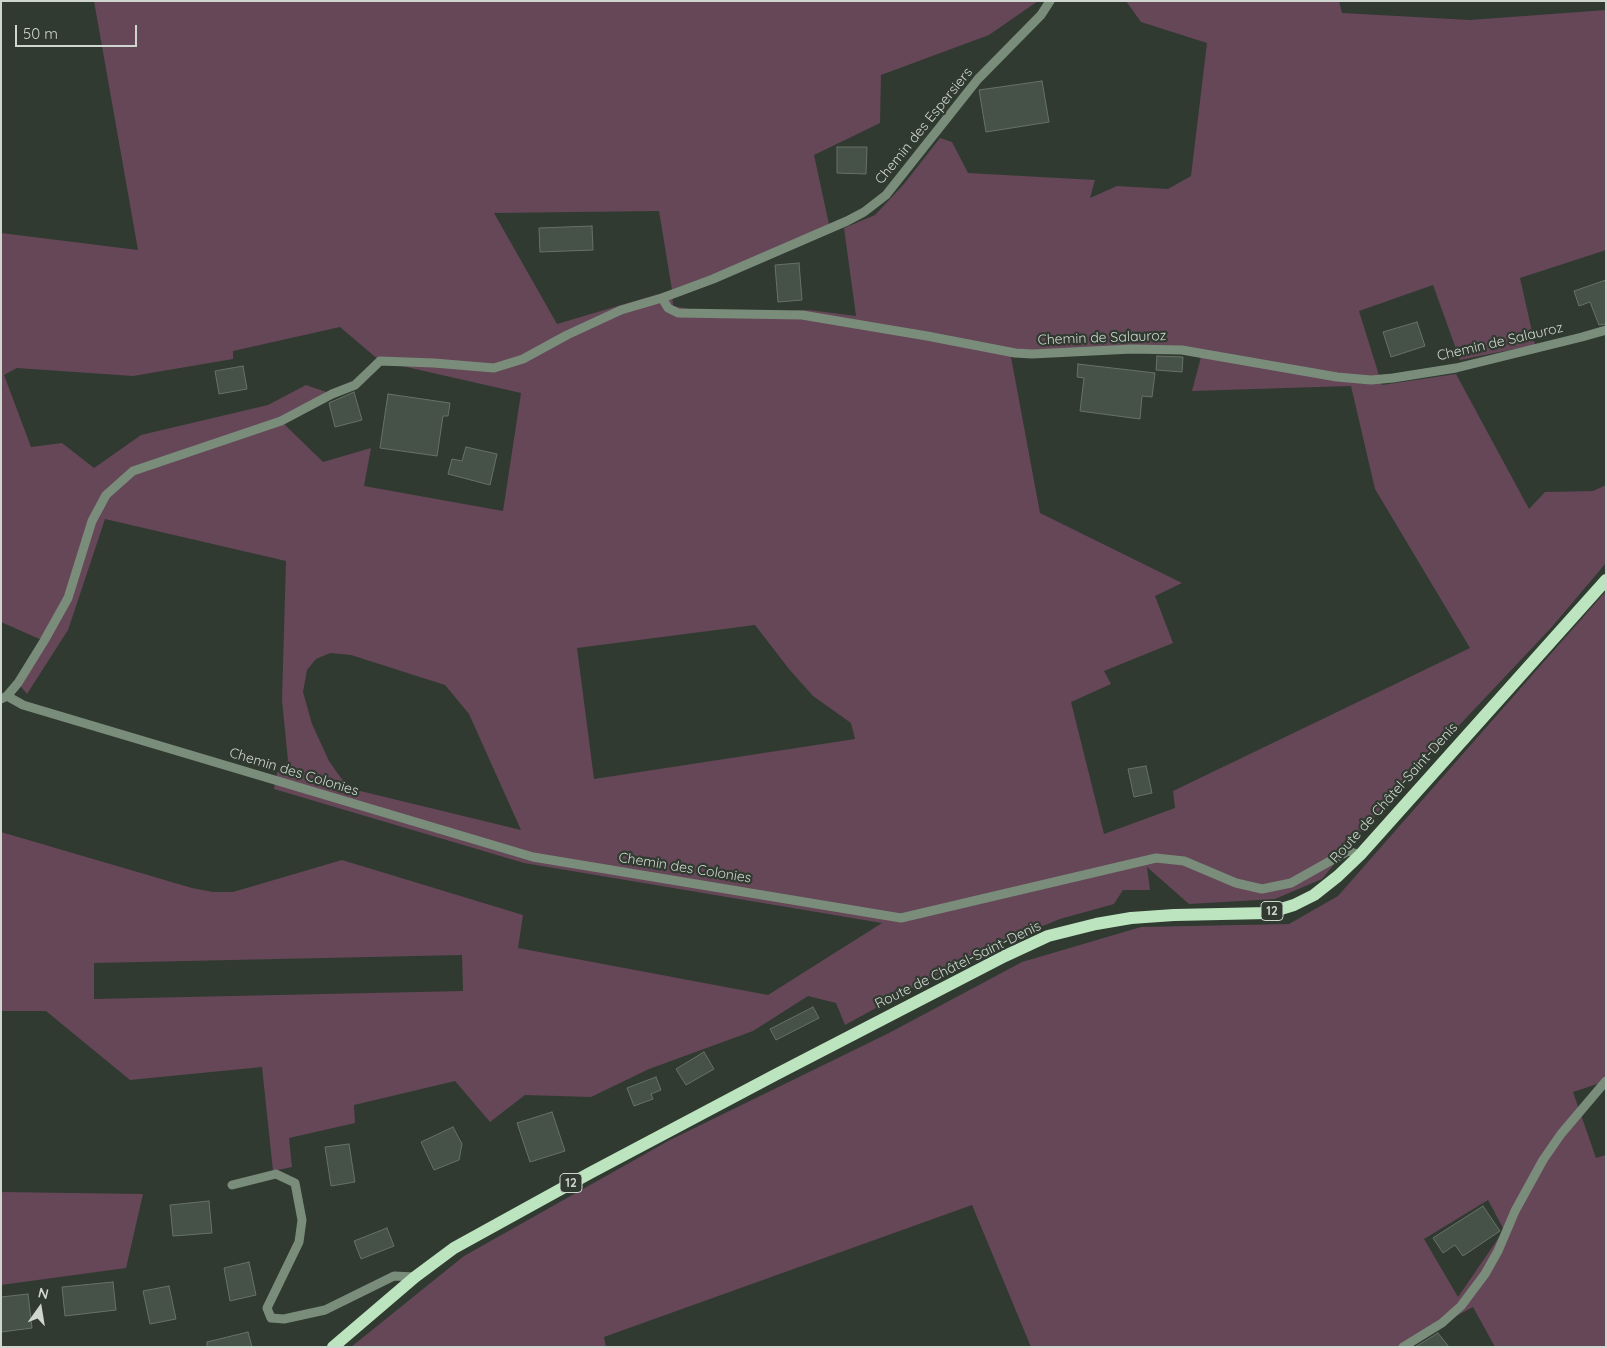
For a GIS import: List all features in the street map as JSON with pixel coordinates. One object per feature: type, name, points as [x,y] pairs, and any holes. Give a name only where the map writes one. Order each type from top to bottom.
[{"type":"main road","name":"Route de Châtel-Saint-Denis","points":[[333,1347],[415,1277],[454,1248],[590,1173],[826,1048],[1048,936],[1096,924],[1132,918],[1268,913],[1294,905],[1314,895],[1360,855],[1606,580]]},
{"type":"street","name":"Chemin des Espersiers","points":[[4,698],[23,675],[68,598],[92,521],[106,495],[133,471],[281,421],[355,384],[380,361],[494,368],[523,359],[567,335],[621,310],[662,298],[712,279],[847,221],[864,212],[893,187],[978,79],[1041,15],[1050,1]]},
{"type":"street","name":"Chemin de Salauroz","points":[[662,298],[668,308],[678,313],[802,315],[1015,353],[1032,354],[1132,349],[1182,350],[1337,377],[1371,380],[1456,368],[1606,330]]},
{"type":"street","name":"Chemin des Colonies","points":[[4,698],[23,706],[533,858],[901,918],[1156,858],[1184,861],[1236,883],[1262,889],[1291,883],[1348,851],[1360,855]]},
{"type":"street","points":[[1403,1347],[1442,1323],[1461,1306],[1485,1274],[1498,1251],[1515,1211],[1543,1160],[1561,1134],[1606,1081]]},
{"type":"street","points":[[232,1185],[276,1174],[295,1183],[302,1220],[299,1242],[267,1308],[271,1318],[284,1319],[325,1310],[394,1276],[415,1277]]},
{"type":"shaded area","points":[[94,1],[1038,1],[989,35],[881,75],[880,123],[814,155],[830,229],[672,290],[673,306],[724,315],[809,310],[856,316],[844,228],[875,215],[904,184],[940,138],[952,142],[968,173],[1095,180],[1090,198],[1117,186],[1168,189],[1191,176],[1207,43],[1141,22],[1126,1],[1339,1],[1342,13],[1470,20],[1606,10],[1606,250],[1520,278],[1535,345],[1460,360],[1433,285],[1359,311],[1382,385],[1456,374],[1529,509],[1545,492],[1593,491],[1606,485],[1606,563],[1550,629],[1359,834],[1322,879],[1275,899],[1189,904],[1147,867],[1150,890],[1123,890],[1114,904],[1060,919],[978,952],[845,1025],[836,1003],[808,996],[753,1031],[649,1069],[591,1097],[525,1095],[490,1122],[455,1081],[354,1105],[355,1123],[289,1138],[292,1167],[273,1171],[262,1067],[130,1080],[46,1011],[1,1011],[1,832],[192,888],[213,892],[233,892],[342,860],[523,915],[518,948],[768,995],[882,923],[524,863],[274,789],[277,773],[288,761],[282,700],[286,561],[105,519],[68,630],[27,694],[18,683],[44,641],[1,622],[1,233],[138,250]],"holes":[[[659,211],[672,290],[557,324],[494,213]],[[340,327],[380,361],[521,393],[503,511],[364,486],[371,448],[323,462],[282,422],[332,394],[306,385],[268,405],[141,435],[94,468],[62,443],[31,447],[4,375],[17,368],[133,376],[233,359],[233,351]],[[1122,345],[1201,357],[1192,391],[1351,386],[1375,489],[1470,648],[1173,791],[1175,808],[1104,834],[1071,702],[1111,684],[1104,671],[1173,643],[1155,596],[1182,583],[1040,513],[1011,357]],[[755,625],[789,669],[813,696],[851,723],[855,739],[594,779],[577,648]],[[330,653],[351,655],[445,685],[469,714],[521,830],[352,789],[341,778],[329,761],[312,724],[303,692],[307,670],[316,659]],[[462,955],[463,991],[94,999],[94,963]]]},
{"type":"shaded area","points":[[1606,591],[1606,1081],[1573,1092],[1596,1158],[1606,1155],[1606,1347],[1495,1347],[1473,1307],[1399,1347],[1031,1347],[972,1205],[604,1337],[606,1347],[351,1347],[464,1256],[670,1140],[889,1033],[1022,962],[1141,927],[1289,924],[1338,896]],"holes":[[[1488,1200],[1504,1230],[1458,1297],[1424,1239]]]},
{"type":"shaded area","points":[[1,1192],[143,1194],[126,1268],[1,1285]]},
{"type":"building","points":[[1042,81],[1049,122],[986,132],[979,90]]},
{"type":"building","points":[[837,147],[867,147],[866,174],[837,173]]},
{"type":"building","points":[[592,226],[593,250],[540,252],[539,228]]},
{"type":"building","points":[[799,263],[802,300],[778,302],[775,265]]},
{"type":"building","points":[[1606,280],[1606,324],[1599,325],[1590,302],[1579,306],[1574,291]]},
{"type":"building","points":[[1417,322],[1425,346],[1391,357],[1383,332]]},
{"type":"building","points":[[1157,356],[1183,357],[1182,372],[1156,370]]},
{"type":"building","points":[[1078,364],[1155,373],[1152,397],[1142,396],[1140,419],[1080,411],[1084,378],[1077,377]]},
{"type":"building","points":[[243,366],[247,389],[219,394],[215,371]]},
{"type":"building","points":[[354,392],[362,420],[335,427],[329,403]]},
{"type":"building","points":[[388,394],[450,403],[448,416],[443,416],[437,456],[380,448]]},
{"type":"building","points":[[466,447],[497,454],[490,485],[448,474],[452,459],[462,461]]},
{"type":"building","points":[[1146,766],[1152,793],[1134,797],[1128,769]]},
{"type":"building","points":[[813,1007],[819,1018],[776,1040],[770,1029]]},
{"type":"building","points":[[704,1052],[714,1069],[686,1085],[676,1069]]},
{"type":"building","points":[[656,1077],[661,1090],[651,1094],[653,1099],[634,1106],[627,1088]]},
{"type":"building","points":[[552,1112],[565,1151],[530,1162],[517,1123]]},
{"type":"building","points":[[453,1127],[462,1144],[459,1160],[434,1170],[421,1142]]},
{"type":"building","points":[[349,1144],[355,1182],[331,1186],[325,1147]]},
{"type":"building","points":[[209,1201],[212,1233],[173,1236],[170,1205]]},
{"type":"building","points":[[1483,1206],[1500,1231],[1463,1256],[1455,1245],[1443,1253],[1433,1238]]},
{"type":"building","points":[[387,1228],[394,1246],[361,1259],[354,1241]]},
{"type":"building","points":[[249,1262],[256,1295],[230,1301],[224,1268]]},
{"type":"building","points":[[113,1282],[116,1310],[65,1316],[62,1287]]},
{"type":"building","points":[[169,1286],[176,1319],[150,1324],[143,1291]]},
{"type":"building","points":[[28,1294],[32,1328],[1,1332],[1,1297]]},
{"type":"building","points":[[248,1332],[252,1347],[207,1347],[207,1342]]},
{"type":"building","points":[[1438,1333],[1449,1347],[1415,1347]]}]
